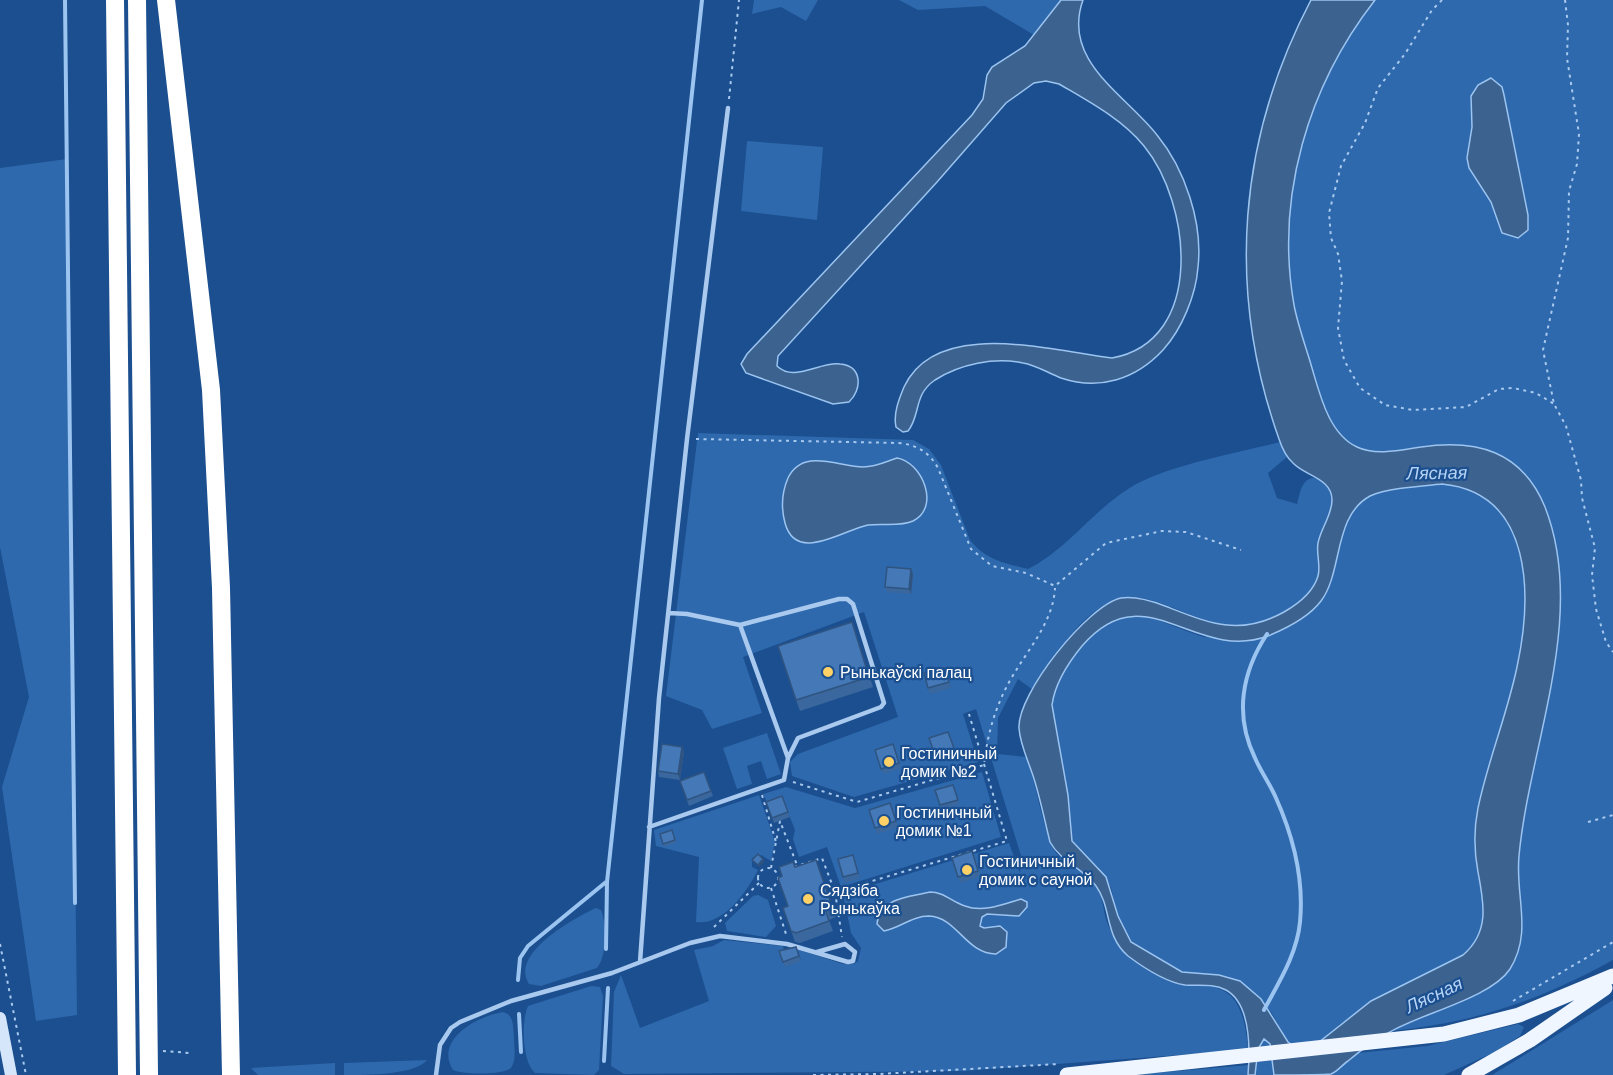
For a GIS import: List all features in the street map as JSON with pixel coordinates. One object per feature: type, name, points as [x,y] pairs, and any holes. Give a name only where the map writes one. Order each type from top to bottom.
[{"type":"highway","points":[[115,0],[127,1071]]},
{"type":"highway","points":[[137,0],[149,1075]]},
{"type":"highway","points":[[166,0],[211,390],[221,588],[233,1072]]},
{"type":"main road","points":[[1065,1070],[1168,1065],[1414,1038],[1470,1028],[1519,1015],[1613,976]]},
{"type":"main road","points":[[1469,1075],[1530,1040],[1613,982]]},
{"type":"main road","points":[[0,1018],[2,1040],[11,1075]]},
{"type":"lane","points":[[640,962],[659,698],[687,439],[728,108]]},
{"type":"lane","points":[[649,827],[784,780],[788,758],[798,738],[881,707],[884,703],[853,604],[847,599],[839,599],[740,625],[687,614],[669,613]]},
{"type":"lane","points":[[740,625],[788,758]]},
{"type":"lane","points":[[436,1075],[440,1045],[451,1028],[460,1022],[511,1001],[612,973],[690,943],[720,936],[787,944],[842,961],[853,961],[854,948],[842,945],[817,952]]},
{"type":"path","points":[[728,108],[739,0]]},
{"type":"path","points":[[1442,0],[1432,10],[1405,54],[1378,88],[1365,123],[1341,166],[1329,213],[1330,238],[1338,254],[1342,280],[1338,328],[1344,360],[1360,388],[1385,405],[1413,410],[1466,407],[1499,389],[1514,388],[1536,393],[1554,404]]},
{"type":"path","points":[[1565,0],[1568,24],[1567,58],[1579,134],[1577,164],[1569,191],[1568,238],[1544,350],[1554,404],[1566,426],[1581,480],[1582,498],[1595,548],[1592,575],[1596,609],[1606,642],[1613,652]]},
{"type":"path","points":[[687,439],[899,443],[918,447],[932,458],[938,468],[971,549],[992,566],[1026,573],[1055,586]]},
{"type":"path","points":[[984,765],[994,713],[1052,610],[1055,586],[1106,543],[1162,531],[1186,532],[1241,550]]},
{"type":"path","points":[[835,892],[1006,841],[969,714]]},
{"type":"path","points":[[784,780],[857,802],[984,765]]},
{"type":"path","points":[[760,790],[776,843]]},
{"type":"path","points":[[1588,822],[1613,815]]},
{"type":"path","points":[[771,868],[780,821],[797,866]]},
{"type":"path","points":[[788,870],[822,858],[835,892],[842,945]]},
{"type":"path","points":[[708,931],[717,926],[759,883],[761,871],[771,868]]},
{"type":"path","points":[[759,883],[764,888],[771,888],[779,879],[771,868]]},
{"type":"path","points":[[771,888],[787,944]]},
{"type":"path","points":[[1504,1006],[1613,942]]},
{"type":"path","points":[[0,944],[26,1075]]},
{"type":"path","points":[[149,1053],[190,1053]]},
{"type":"path","points":[[813,1075],[1065,1070]]},
{"type":"shaded area","points":[[754,0],[818,0],[806,21],[781,7],[752,14]]},
{"type":"shaded area","points":[[899,0],[1061,0],[1034,35],[985,6],[918,10]]},
{"type":"shaded area","points":[[1375,0],[1613,0],[1613,960],[1559,987],[1506,1008],[1451,1022],[1391,1031],[1486,989],[1508,972],[1516,958],[1522,930],[1518,872],[1525,809],[1546,712],[1559,615],[1558,567],[1548,520],[1527,475],[1481,457],[1444,446],[1385,452],[1366,451],[1356,447],[1347,441],[1332,424],[1318,391],[1300,331],[1288,268],[1288,227],[1293,186],[1302,146],[1331,69]]},
{"type":"shaded area","points":[[747,141],[823,147],[817,220],[741,211]]},
{"type":"shaded area","points":[[67,159],[77,1015],[36,1021],[2,787],[29,697],[0,547],[0,168]]},
{"type":"shaded area","points":[[698,433],[913,440],[929,449],[941,465],[970,540],[976,547],[1003,562],[1028,569],[1055,552],[1128,489],[1160,474],[1201,461],[1280,442],[1287,457],[1268,473],[1277,498],[1297,504],[1303,484],[1313,478],[1321,480],[1328,486],[1332,494],[1332,506],[1319,542],[1319,574],[1312,589],[1302,601],[1273,620],[1247,626],[1222,625],[1153,601],[1132,598],[1111,602],[1087,618],[1077,628],[1033,690],[1018,679],[998,718],[997,754],[1027,757],[1052,846],[1061,858],[1093,883],[1101,896],[1108,926],[1119,943],[1138,963],[1157,976],[1176,982],[1210,986],[1224,991],[1235,1001],[1243,1020],[1248,1050],[963,1071],[624,1074],[611,1066],[614,992],[621,975],[640,1028],[709,1001],[694,950],[713,946],[724,940],[783,946],[785,955],[801,961],[798,951],[792,952],[790,947],[843,964],[854,964],[858,961],[861,948],[851,933],[843,894],[1009,843],[1020,873],[1022,859],[976,709],[963,714],[978,762],[854,797],[792,776],[790,762],[798,754],[898,717],[864,612],[743,657],[762,713],[712,729],[702,710],[666,696]]},
{"type":"shaded area","points":[[1442,484],[1472,492],[1495,507],[1510,527],[1520,553],[1524,581],[1525,610],[1517,667],[1482,790],[1475,831],[1475,848],[1483,906],[1481,927],[1478,937],[1463,955],[1340,1024],[1319,1042],[1294,1046],[1288,1042],[1271,1012],[1229,977],[1182,972],[1131,942],[1118,916],[1111,888],[1098,867],[1079,851],[1072,841],[1068,795],[1052,705],[1053,697],[1061,675],[1079,649],[1111,621],[1125,616],[1152,619],[1204,637],[1281,630],[1304,618],[1319,602],[1328,583],[1346,524],[1356,508],[1371,496],[1379,493]]},
{"type":"shaded area","points":[[767,733],[781,774],[767,779],[761,761],[747,766],[752,784],[737,789],[723,748]]},
{"type":"shaded area","points":[[982,772],[1001,837],[841,887],[827,847],[799,857],[793,839],[795,830],[784,802],[769,806],[763,794],[786,787],[855,808]]},
{"type":"shaded area","points":[[759,795],[775,842],[771,861],[761,855],[752,858],[752,867],[758,870],[741,897],[716,919],[696,922],[699,857],[656,846],[654,830]]},
{"type":"shaded area","points":[[758,895],[768,900],[776,926],[766,937],[727,931],[725,923],[753,896]]},
{"type":"shaded area","points":[[596,908],[601,910],[605,931],[603,956],[597,968],[541,986],[529,984],[525,973],[528,961],[536,949],[547,938],[573,920]]},
{"type":"shaded area","points":[[591,986],[600,987],[603,996],[599,1070],[594,1075],[535,1073],[527,1060],[525,1051],[524,1021],[528,1006]]},
{"type":"shaded area","points":[[1613,1000],[1613,1075],[1492,1075]]},
{"type":"shaded area","points":[[503,1012],[510,1016],[513,1024],[515,1057],[511,1068],[482,1074],[453,1070],[449,1059],[449,1049],[461,1031],[493,1014]]},
{"type":"shaded area","points":[[1518,1024],[1524,1027],[1520,1036],[1495,1052],[1444,1075],[1330,1075],[1358,1053],[1427,1046]]},
{"type":"shaded area","points":[[1267,1039],[1272,1052],[1274,1075],[1255,1075],[1259,1044]]},
{"type":"shaded area","points":[[427,1060],[412,1069],[402,1071],[344,1075],[344,1063]]},
{"type":"shaded area","points":[[335,1063],[335,1075],[258,1075],[251,1068]]},
{"type":"shaded area","points":[[1249,1065],[1248,1075],[1129,1075]]},
{"type":"water","points":[[1061,0],[1083,0],[1079,22],[1081,41],[1089,59],[1114,91],[1157,135],[1176,164],[1190,197],[1198,233],[1197,278],[1182,322],[1170,342],[1141,368],[1116,380],[1103,382],[1075,382],[1033,365],[1012,361],[966,366],[945,374],[928,386],[923,392],[915,418],[908,431],[903,432],[896,427],[898,402],[904,387],[920,365],[942,352],[968,345],[998,344],[1112,358],[1142,346],[1163,326],[1176,298],[1181,267],[1179,234],[1172,201],[1160,171],[1144,146],[1126,127],[1059,84],[1046,81],[1034,83],[1006,103],[778,356],[777,366],[784,371],[799,372],[833,364],[853,369],[858,385],[849,402],[833,404],[746,373],[741,364],[747,354],[972,115],[983,99],[987,75],[992,67],[1025,46]]},
{"type":"water","name":"Лясная","points":[[1311,0],[1375,0],[1331,69],[1315,106],[1302,144],[1289,224],[1289,264],[1294,305],[1318,390],[1327,413],[1339,433],[1347,441],[1364,450],[1389,452],[1441,445],[1461,445],[1495,453],[1510,461],[1524,473],[1545,507],[1557,549],[1560,592],[1558,637],[1552,682],[1525,814],[1519,856],[1521,941],[1510,969],[1501,979],[1472,997],[1384,1035],[1331,1074],[1274,1075],[1270,1044],[1264,1039],[1258,1049],[1255,1075],[1248,1075],[1247,1028],[1240,1006],[1234,997],[1226,990],[1216,986],[1185,985],[1162,978],[1128,956],[1115,939],[1101,894],[1096,886],[1085,874],[1060,855],[1050,842],[1019,728],[1021,713],[1029,694],[1042,674],[1074,633],[1107,604],[1121,598],[1138,598],[1210,622],[1238,626],[1268,620],[1284,612],[1304,597],[1316,582],[1319,572],[1318,543],[1330,511],[1331,493],[1323,482],[1291,461],[1280,442],[1262,383],[1251,327],[1247,271],[1248,216],[1255,161],[1268,106],[1286,53]],"holes":[[[1442,484],[1472,492],[1495,507],[1510,527],[1520,553],[1525,610],[1517,667],[1482,790],[1477,816],[1475,848],[1483,906],[1478,937],[1463,955],[1371,1001],[1319,1042],[1294,1046],[1288,1042],[1261,999],[1240,981],[1219,975],[1182,972],[1131,942],[1118,916],[1106,877],[1072,841],[1068,795],[1052,705],[1056,689],[1067,666],[1082,646],[1105,625],[1127,617],[1149,617],[1217,639],[1241,641],[1268,636],[1282,630],[1303,617],[1321,601],[1333,575],[1344,530],[1350,517],[1358,505],[1370,496],[1395,489]]]},
{"type":"water","points":[[1491,78],[1502,87],[1528,215],[1528,230],[1518,238],[1502,233],[1491,202],[1469,168],[1467,158],[1472,127],[1471,96],[1478,85]]},
{"type":"water","points":[[897,458],[906,461],[914,468],[925,486],[926,506],[913,521],[902,524],[868,525],[810,543],[799,541],[791,535],[783,512],[784,489],[788,478],[803,463],[822,461],[863,467]]},
{"type":"water","points":[[930,892],[972,908],[993,907],[1021,899],[1027,902],[1027,907],[1019,916],[987,914],[982,917],[980,926],[984,928],[1000,926],[1007,932],[1006,947],[996,954],[977,948],[955,928],[939,918],[923,917],[884,931],[877,924],[883,908],[890,903],[905,897]]},
{"type":"building","points":[[887,567],[911,569],[909,589],[885,587]]},
{"type":"building","name":"Рынькаўскi палац","points":[[852,622],[869,677],[796,700],[778,646]]},
{"type":"building","points":[[944,668],[949,682],[928,688],[924,673]]},
{"type":"building","points":[[948,732],[954,748],[935,755],[929,738]]},
{"type":"building","points":[[662,744],[682,747],[678,774],[658,771]]},
{"type":"building","name":"Гостиничный домик №2","points":[[893,744],[899,763],[881,769],[875,750]]},
{"type":"building","points":[[704,772],[711,791],[687,800],[680,781]]},
{"type":"building","points":[[953,785],[958,800],[940,805],[935,790]]},
{"type":"building","points":[[782,796],[788,812],[772,818],[766,802]]},
{"type":"building","name":"Гостиничный домик №1","points":[[890,803],[896,821],[875,828],[869,810]]},
{"type":"building","points":[[672,830],[675,840],[663,844],[660,834]]},
{"type":"building","name":"Гостиничный домик с сауной","points":[[972,851],[978,871],[958,877],[952,858]]},
{"type":"building","points":[[758,854],[763,859],[758,865],[752,860]]},
{"type":"building","points":[[853,855],[858,873],[843,877],[838,859]]},
{"type":"building","name":"Сядзіба Рынькаўка","points":[[816,860],[832,906],[825,909],[829,921],[796,933],[791,931],[783,908],[788,906],[778,878],[782,876],[779,867],[793,862],[795,867]]},
{"type":"building","points":[[796,947],[799,956],[783,962],[779,951]]},
{"type":"waterway","points":[[65,0],[75,903]]},
{"type":"waterway","points":[[606,949],[607,882],[702,0]]},
{"type":"waterway","points":[[1264,1010],[1291,957],[1298,934],[1301,906],[1299,874],[1292,843],[1274,793],[1248,742],[1244,726],[1244,694],[1247,679],[1258,648],[1267,634]]},
{"type":"waterway","points":[[518,980],[520,958],[528,946],[606,882]]},
{"type":"waterway","points":[[604,1061],[608,988]]},
{"type":"waterway","points":[[519,1014],[521,1052]]},
{"type":"place","name":"Рынькаўскi палац","points":[[828,672]]},
{"type":"place","name":"Гостиничный домик №2","points":[[889,762]]},
{"type":"place","name":"Гостиничный домик №1","points":[[884,821]]},
{"type":"place","name":"Гостиничный домик с сауной","points":[[967,870]]},
{"type":"place","name":"Сядзіба Рынькаўка","points":[[808,899]]}]
